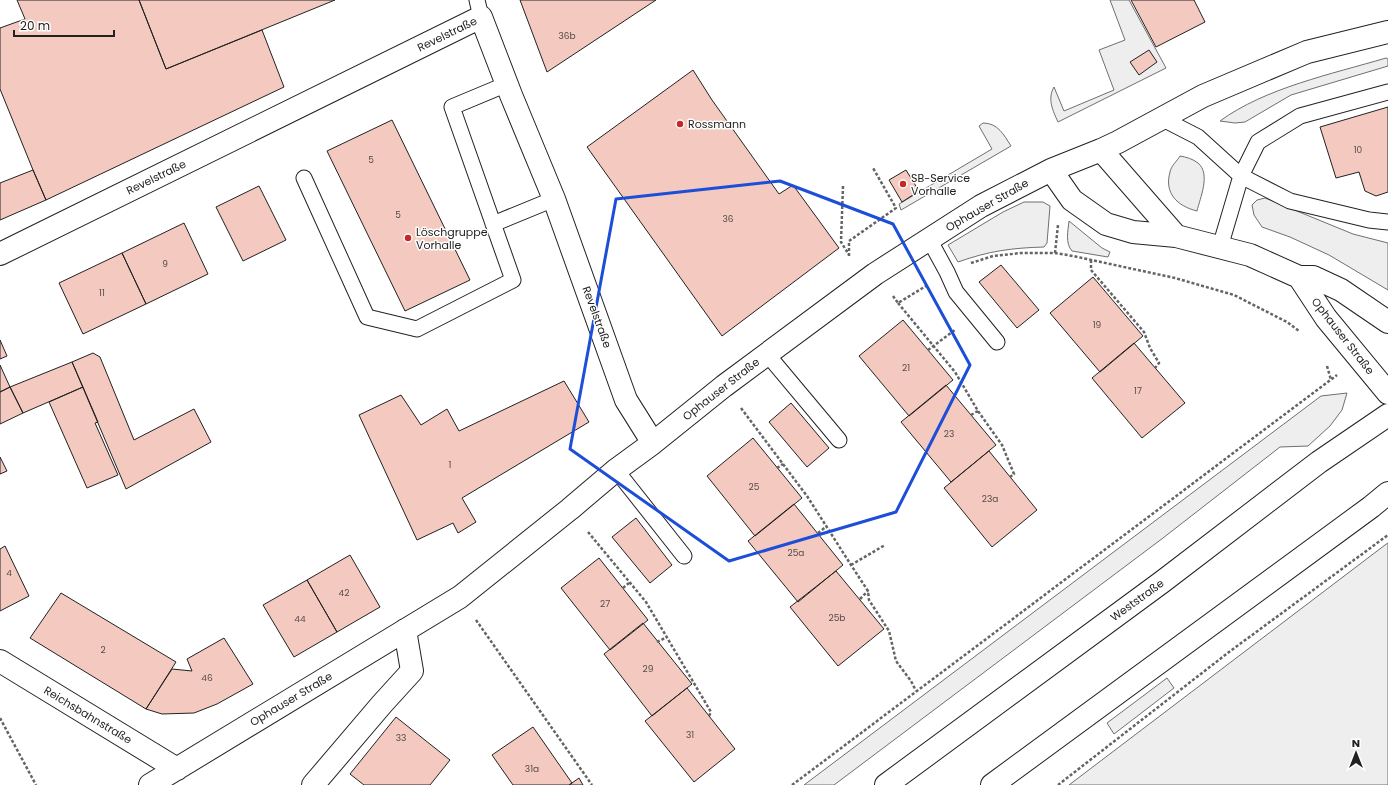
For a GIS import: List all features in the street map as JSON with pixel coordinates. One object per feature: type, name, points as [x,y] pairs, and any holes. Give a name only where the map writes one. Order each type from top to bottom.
[{"type":"street","name":"Revelstraße","points":[[0,254],[479,8],[507,84],[554,199],[626,400],[653,443]]},
{"type":"street","name":"Ophauser Straße","points":[[150,785],[460,597],[570,509],[616,470],[653,443],[724,386],[875,274],[981,206],[1051,170],[1101,150],[1203,96],[1307,52],[1388,32]]},
{"type":"street","points":[[1101,150],[1176,236]]},
{"type":"street","name":"Ophauser Straße","points":[[1051,170],[1072,200],[1106,224],[1133,232],[1176,236],[1250,255],[1299,277],[1313,277],[1342,290],[1388,322]]},
{"type":"street","name":"Ophauser Straße","points":[[1299,277],[1326,318],[1388,393]]},
{"type":"street","name":"Weststraße","points":[[886,785],[1162,582],[1319,462],[1388,415]]},
{"type":"street","points":[[992,785],[1388,493]]},
{"type":"street","points":[[313,785],[412,671],[405,630]]},
{"type":"street","name":"Reichsbahnstraße","points":[[0,661],[177,769]]},
{"type":"lane","points":[[304,178],[367,317],[417,329],[513,280],[452,107],[507,84]]},
{"type":"lane","points":[[1220,247],[1241,176],[1258,142],[1300,116],[1388,92]]},
{"type":"lane","points":[[1162,118],[1198,137],[1241,176],[1290,201],[1369,220],[1388,222]]},
{"type":"lane","points":[[493,224],[554,199]]},
{"type":"lane","points":[[929,239],[956,292],[997,342]]},
{"type":"lane","points":[[767,354],[839,440]]},
{"type":"lane","points":[[616,470],[684,556]]},
{"type":"path","points":[[849,256],[849,241],[896,208],[873,168]]},
{"type":"path","points":[[843,186],[841,242],[847,251]]},
{"type":"path","points":[[898,303],[947,272],[993,256],[1021,253],[1056,254],[1175,278],[1234,295],[1287,322],[1305,335]]},
{"type":"path","points":[[1091,260],[1091,270],[1121,308],[1144,332],[1150,348],[1159,363],[1155,368]]},
{"type":"path","points":[[875,274],[955,372],[978,411],[1002,445],[1014,474],[1010,477]]},
{"type":"path","points":[[928,350],[975,315]]},
{"type":"path","points":[[1326,362],[1331,380]]},
{"type":"path","points":[[792,785],[1340,372]]},
{"type":"path","points":[[724,386],[807,496],[868,591],[869,600],[889,631],[896,661],[911,681],[916,691]]},
{"type":"path","points":[[971,414],[978,411]]},
{"type":"path","points":[[777,468],[783,464]]},
{"type":"path","points":[[570,509],[646,602],[711,712],[709,716]]},
{"type":"path","points":[[818,533],[827,526]]},
{"type":"path","points":[[1058,785],[1229,652],[1388,535]]},
{"type":"path","points":[[851,564],[885,545]]},
{"type":"path","points":[[623,588],[629,583]]},
{"type":"path","points":[[860,599],[868,591]]},
{"type":"path","points":[[460,597],[592,785]]},
{"type":"path","points":[[658,642],[667,637]]},
{"type":"path","points":[[0,718],[36,785]]},
{"type":"highlighted area","points":[[780,181],[893,224],[970,365],[896,512],[729,561],[570,449],[616,199]]},
{"type":"shaded area","points":[[1110,0],[1129,0],[1166,68],[1058,122],[1051,100],[1054,87],[1064,111],[1114,90],[1099,50],[1125,40]]},
{"type":"shaded area","points":[[1386,58],[1388,59],[1388,66],[1291,95],[1245,122],[1235,123],[1220,121],[1257,99],[1278,91],[1322,76]]},
{"type":"shaded area","points":[[983,123],[997,127],[1011,146],[901,210],[899,204],[992,149],[979,126]]},
{"type":"shaded area","points":[[1180,156],[1194,160],[1202,168],[1204,173],[1204,186],[1197,211],[1178,202],[1174,198],[1169,186],[1170,172]]},
{"type":"shaded area","points":[[1265,198],[1353,234],[1388,243],[1388,290],[1329,255],[1290,237],[1262,227],[1254,215],[1252,205],[1257,200]]},
{"type":"shaded area","points":[[1024,202],[1043,202],[1050,206],[1047,243],[1044,247],[1000,251],[958,262],[948,245],[1003,212]]},
{"type":"shaded area","points":[[1069,221],[1102,248],[1110,252],[1108,257],[1072,251],[1068,244]]},
{"type":"shaded area","points":[[1347,393],[1342,410],[1330,426],[1308,446],[1280,447],[1163,538],[834,785],[804,785],[1321,396]]},
{"type":"shaded area","points":[[1388,543],[1388,785],[1069,785],[1385,545]]},
{"type":"shaded area","points":[[1167,678],[1174,688],[1114,734],[1107,723]]},
{"type":"building","points":[[17,0],[139,0],[166,69],[262,30],[284,87],[46,200],[0,89],[0,28],[25,19]]},
{"type":"building","points":[[139,0],[335,0],[166,69]]},
{"type":"building","points":[[520,0],[656,0],[547,72]]},
{"type":"building","points":[[1131,0],[1194,0],[1205,22],[1156,47]]},
{"type":"building","points":[[1149,50],[1157,62],[1139,75],[1130,62]]},
{"type":"building","points":[[693,70],[712,100],[779,194],[793,185],[839,248],[722,336],[587,147]]},
{"type":"building","points":[[1388,107],[1388,192],[1376,196],[1365,191],[1359,172],[1336,178],[1320,127]]},
{"type":"building","points":[[392,120],[470,280],[405,311],[327,151]]},
{"type":"building","points":[[33,170],[46,200],[0,220],[0,183]]},
{"type":"building","name":"SB-Service Vorhalle","points":[[906,170],[919,191],[902,202],[889,180]]},
{"type":"building","points":[[259,186],[286,240],[243,261],[216,207]]},
{"type":"building","points":[[184,223],[208,274],[146,304],[122,253]]},
{"type":"building","points":[[122,253],[146,304],[83,334],[59,283]]},
{"type":"building","points":[[1001,265],[1039,310],[1017,328],[979,282]]},
{"type":"building","points":[[1093,277],[1143,336],[1100,372],[1050,313]]},
{"type":"building","points":[[903,320],[953,380],[909,416],[859,356]]},
{"type":"building","points":[[0,340],[7,356],[0,359]]},
{"type":"building","points":[[1134,343],[1185,403],[1142,438],[1092,378]]},
{"type":"building","points":[[93,353],[100,357],[134,440],[194,409],[211,442],[126,489],[72,362]]},
{"type":"building","points":[[72,362],[83,387],[23,413],[10,387]]},
{"type":"building","points":[[0,365],[10,387],[0,392]]},
{"type":"building","points":[[564,381],[589,422],[462,498],[476,522],[458,533],[453,523],[417,540],[359,415],[401,395],[421,425],[447,409],[459,431]]},
{"type":"building","points":[[946,385],[996,445],[951,482],[901,422]]},
{"type":"building","points":[[10,387],[23,413],[0,424],[0,392]]},
{"type":"building","points":[[83,387],[98,422],[95,423],[118,475],[87,488],[49,402]]},
{"type":"building","points":[[791,403],[829,448],[807,467],[769,422]]},
{"type":"building","points":[[753,438],[802,498],[755,536],[707,476]]},
{"type":"building","points":[[989,451],[1037,510],[992,547],[944,488]]},
{"type":"building","points":[[0,457],[7,471],[0,474]]},
{"type":"building","points":[[794,504],[843,565],[798,602],[748,541]]},
{"type":"building","points":[[636,518],[672,565],[650,583],[612,537]]},
{"type":"building","points":[[5,546],[29,596],[0,611],[0,549]]},
{"type":"building","points":[[350,555],[380,607],[337,632],[307,580]]},
{"type":"building","points":[[599,558],[648,620],[610,650],[561,588]]},
{"type":"building","points":[[836,571],[884,629],[838,666],[790,607]]},
{"type":"building","points":[[307,580],[337,632],[294,657],[263,605]]},
{"type":"building","points":[[61,593],[176,662],[146,709],[30,638]]},
{"type":"building","points":[[643,623],[692,684],[652,716],[604,654]]},
{"type":"building","points":[[224,638],[253,684],[217,704],[194,713],[162,714],[146,709],[172,669],[192,671],[187,659]]},
{"type":"building","points":[[687,688],[735,749],[694,782],[645,721]]},
{"type":"building","points":[[396,717],[450,760],[430,785],[364,785],[350,774]]},
{"type":"building","points":[[533,727],[572,783],[569,785],[513,785],[492,755]]},
{"type":"building","points":[[579,778],[583,785],[569,785],[572,783]]},
{"type":"place","name":"Rossmann","points":[[680,124]]},
{"type":"place","name":"SB-Service Vorhalle","points":[[903,184]]},
{"type":"place","name":"Löschgruppe Vorhalle","points":[[408,238]]}]
